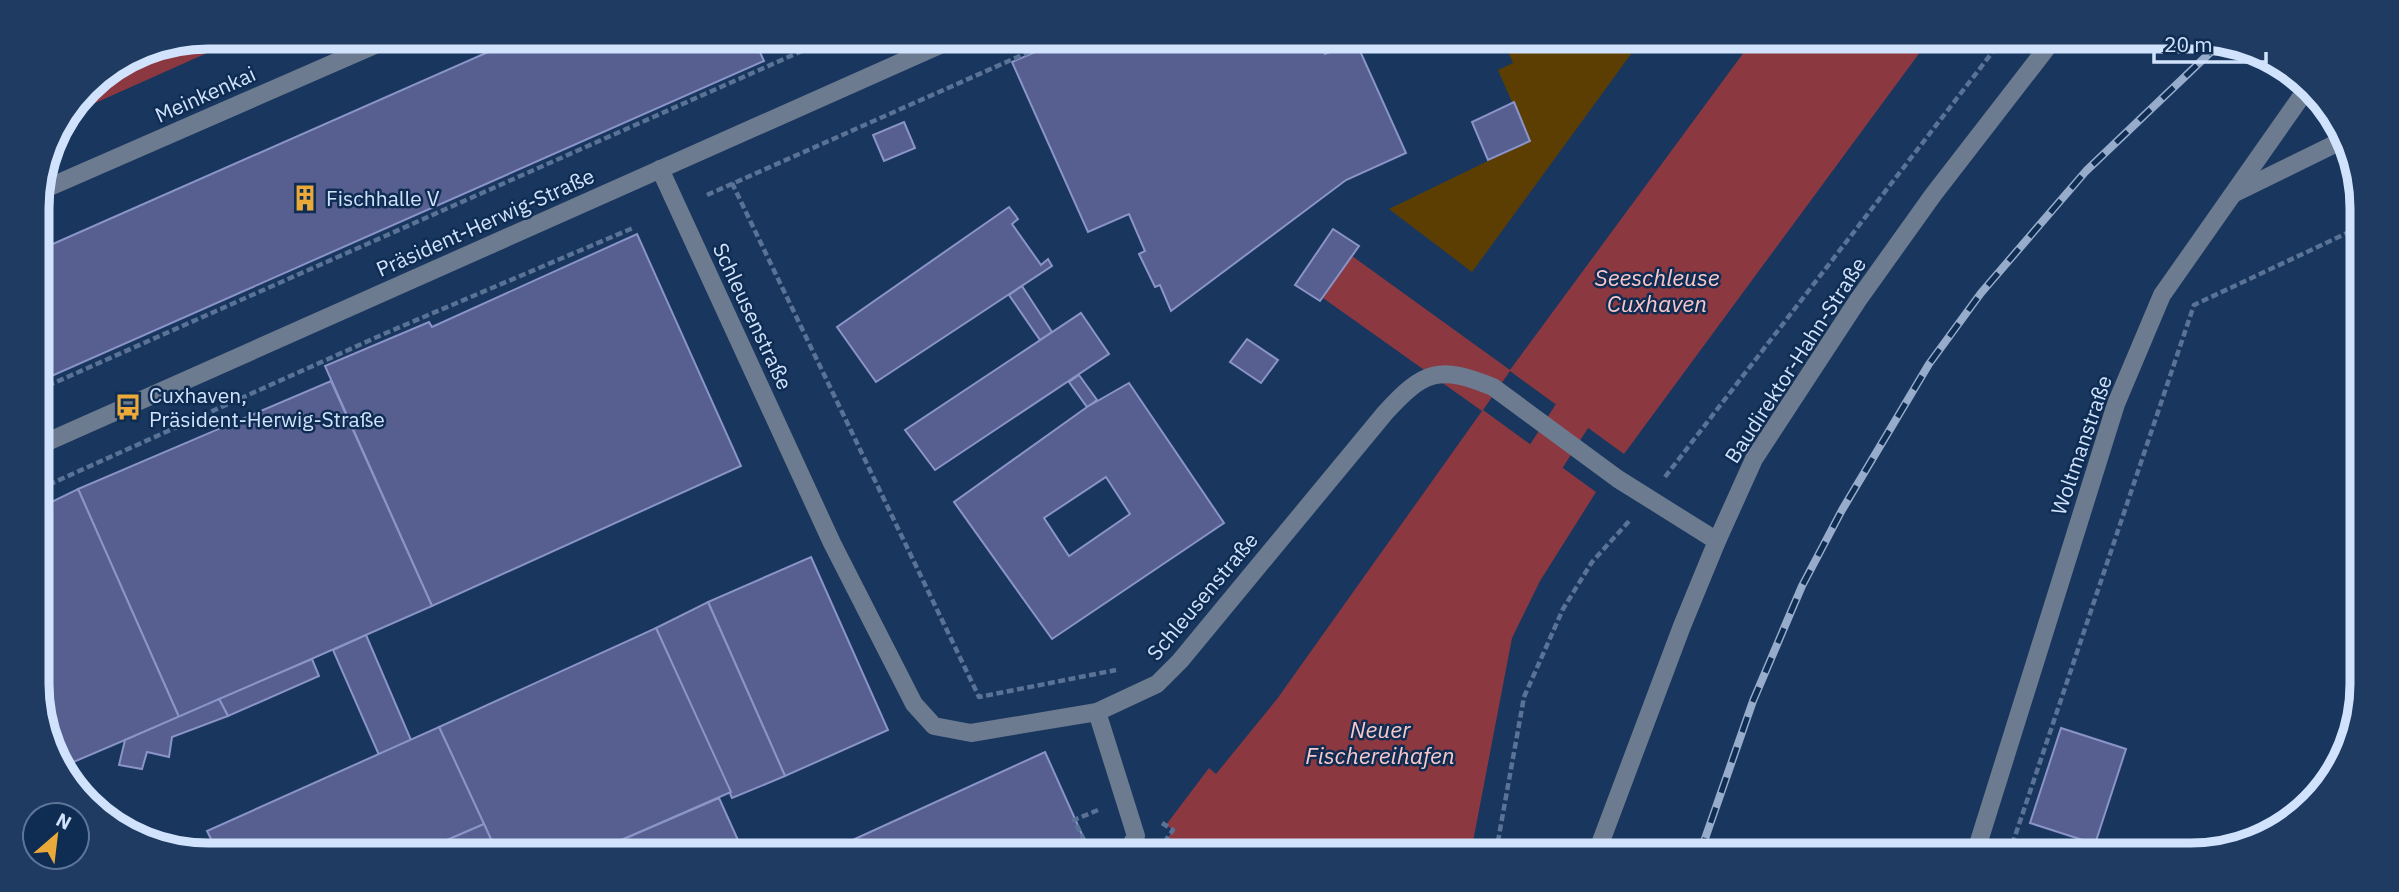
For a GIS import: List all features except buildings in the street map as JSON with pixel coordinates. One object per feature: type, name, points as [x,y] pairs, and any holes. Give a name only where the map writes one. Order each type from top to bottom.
[{"type":"street","name":"Meinkenkai","points":[[51,187],[366,49]]},
{"type":"street","name":"Präsident-Herwig-Straße","points":[[49,441],[931,49]]},
{"type":"street","name":"Baudirektor-Hahn-Straße","points":[[1600,843],[1649,711],[1717,541],[1755,459],[1836,333],[1933,195],[2046,49]]},
{"type":"street","name":"Woltmanstraße","points":[[1978,843],[2116,404],[2162,295],[2302,95]]},
{"type":"street","points":[[2232,194],[2336,143]]},
{"type":"street","name":"Schleusenstraße","points":[[660,169],[832,543],[914,704],[934,726],[971,733],[1097,712],[1157,684],[1181,661],[1385,412],[1404,392],[1430,374],[1470,377],[1493,387],[1618,479],[1717,541]]},
{"type":"street","points":[[1097,712],[1136,835],[1132,843]]},
{"type":"path","points":[[49,385],[809,49]]},
{"type":"path","points":[[707,195],[1036,49]]},
{"type":"path","points":[[1498,843],[1524,698],[1563,609],[1591,562],[1648,499],[1995,49]]},
{"type":"path","points":[[733,183],[979,697],[1124,668]]},
{"type":"path","points":[[49,485],[386,333],[633,228]]},
{"type":"path","points":[[2013,843],[2194,304],[2350,233]]},
{"type":"shaded area","points":[[1507,49],[1635,49],[1472,272],[1389,209],[1529,141],[1498,70],[1513,63]]},
{"type":"water","points":[[216,49],[85,108],[111,82],[147,61],[177,52]]},
{"type":"water","name":"Seeschleuse Cuxhaven","points":[[1746,49],[1922,49],[1624,454],[1510,371],[1483,410],[1596,492],[1540,581],[1512,638],[1473,843],[1164,843],[1173,830],[1166,825],[1209,768],[1216,774],[1277,699],[1482,411],[1323,298],[1352,256],[1510,370]]},
{"type":"pier","points":[[217,49],[225,49],[80,115],[83,110]]},
{"type":"waterway","name":"Neuer Fischereihafen","points":[[1517,502],[1603,373]]},
{"type":"railway","points":[[1703,843],[1753,701],[1802,586],[1842,510],[1929,364],[1981,293],[2086,171],[2212,51]]},
{"type":"place","name":"Fischhalle V","points":[[305,198]]},
{"type":"place","name":"Cuxhaven, Präsident-Herwig-Straße","points":[[128,407]]}]
